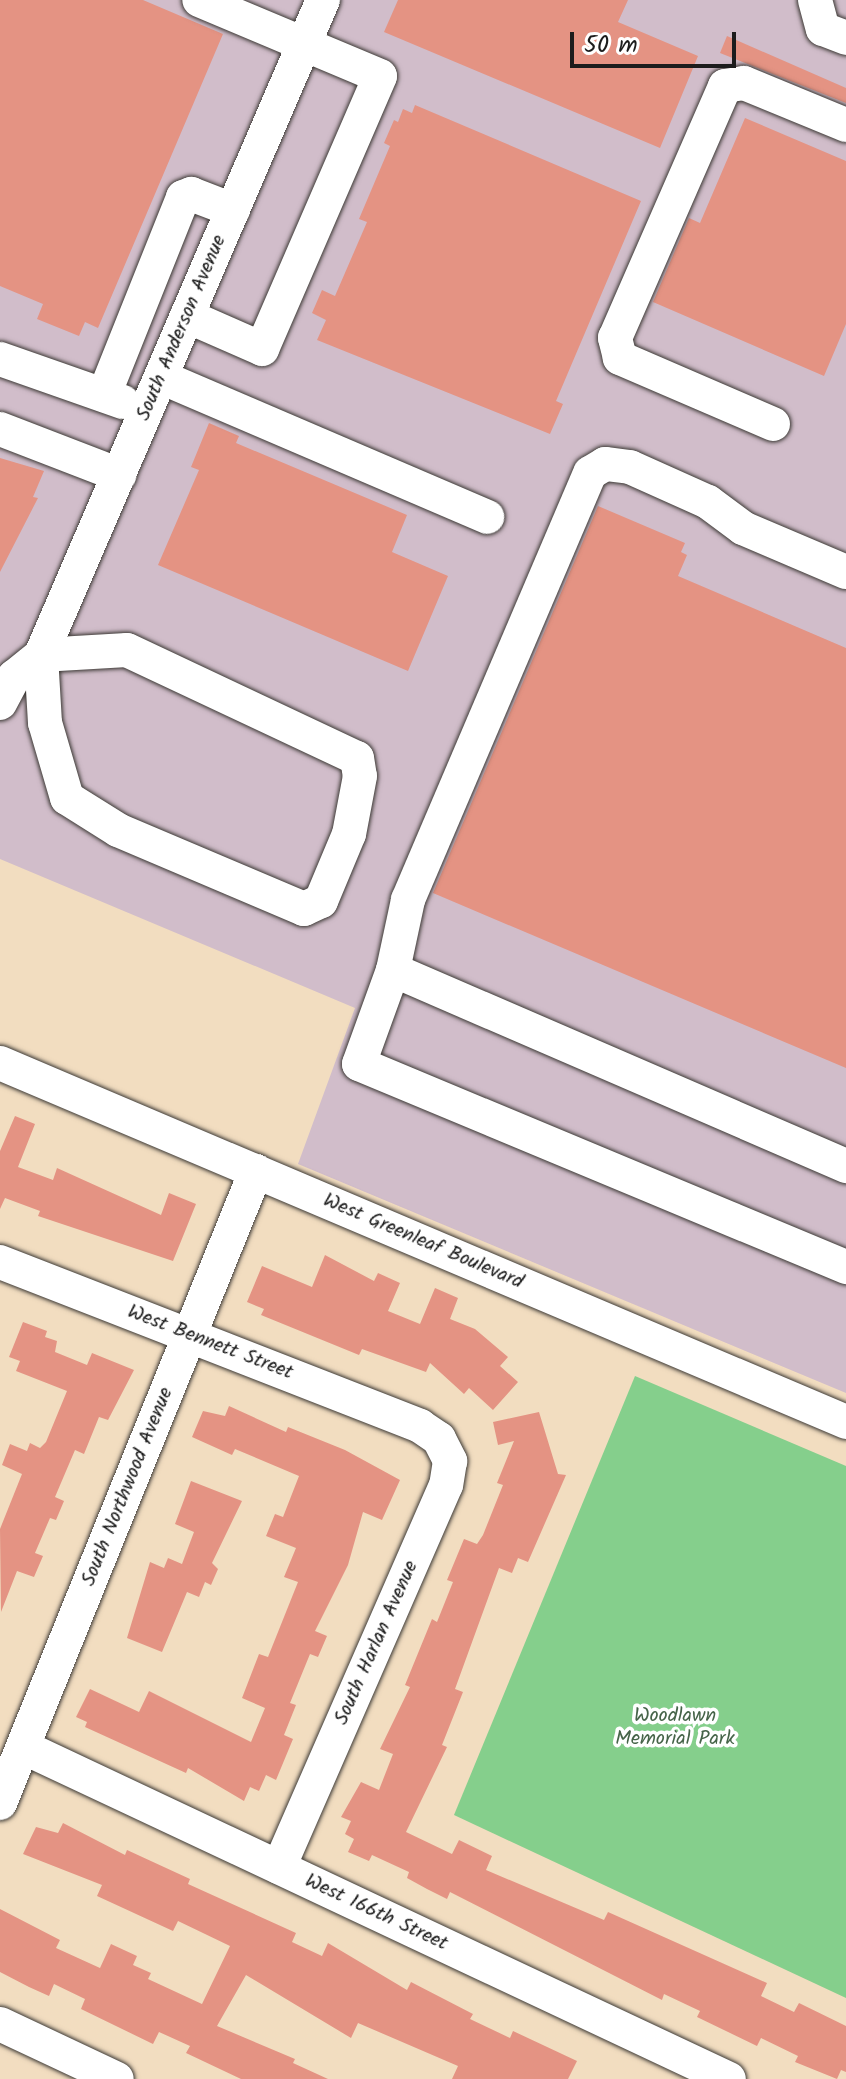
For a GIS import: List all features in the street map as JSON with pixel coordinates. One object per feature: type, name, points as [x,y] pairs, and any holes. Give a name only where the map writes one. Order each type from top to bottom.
[{"type":"street","points":[[187,316],[262,349],[380,76],[199,0]]},
{"type":"street","name":"South Anderson Avenue","points":[[41,655],[323,0]]},
{"type":"street","points":[[815,0],[823,29],[846,38]]},
{"type":"street","points":[[773,424],[620,358],[615,338],[725,86],[744,83],[846,125]]},
{"type":"street","points":[[104,395],[183,197],[191,194],[233,210]]},
{"type":"street","points":[[0,359],[146,410]]},
{"type":"street","points":[[161,377],[487,517]]},
{"type":"street","points":[[0,429],[119,475]]},
{"type":"street","points":[[846,572],[743,528],[708,502],[630,467],[605,464],[590,473],[408,900],[393,970],[359,1064],[846,1267]]},
{"type":"street","points":[[0,703],[14,677],[41,655],[127,650],[357,758],[360,776],[349,834],[321,901],[304,909],[118,830],[67,798],[45,723],[41,655]]},
{"type":"street","points":[[393,970],[846,1166]]},
{"type":"street","name":"West Greenleaf Boulevard","points":[[0,1063],[846,1422]]},
{"type":"street","name":"South Northwood Avenue","points":[[0,1803],[256,1171]]},
{"type":"street","name":"West Bennett Street","points":[[0,1262],[420,1426]]},
{"type":"street","name":"South Harlan Avenue","points":[[279,1867],[446,1485],[450,1461],[439,1439],[420,1426]]},
{"type":"street","name":"West 166th Street","points":[[23,1747],[729,2079]]},
{"type":"street","points":[[0,2024],[117,2079]]},
{"type":"shaded area","points":[[0,0],[846,0],[846,1393],[298,1164],[355,1008],[0,859]]},
{"type":"green space","name":"Woodlawn Memorial Park","points":[[635,1376],[846,1466],[846,1998],[454,1815]]},
{"type":"building","points":[[0,0],[143,0],[223,34],[98,328],[85,322],[79,336],[37,319],[43,304],[0,286]]},
{"type":"building","points":[[398,0],[628,0],[618,22],[698,56],[660,148],[384,32]]},
{"type":"building","points":[[727,36],[846,88],[846,103],[720,53]]},
{"type":"building","points":[[415,105],[641,201],[556,401],[563,404],[550,434],[317,340],[326,320],[312,313],[322,290],[335,296],[367,222],[359,219],[390,146],[384,143],[394,120],[398,122],[403,109],[412,113]]},
{"type":"building","points":[[745,118],[846,161],[846,324],[824,376],[653,302],[689,218],[700,223]]},
{"type":"building","points":[[209,423],[239,436],[236,443],[407,515],[392,552],[448,576],[408,671],[158,565],[199,470],[191,467]]},
{"type":"building","points":[[0,458],[44,471],[33,497],[38,498],[0,572]]},
{"type":"building","points":[[598,506],[685,543],[681,552],[687,555],[678,576],[846,648],[846,1068],[433,893]]},
{"type":"building","points":[[15,1116],[35,1124],[18,1167],[53,1180],[57,1168],[161,1215],[169,1193],[196,1204],[173,1261],[38,1216],[40,1211],[5,1198],[0,1209],[0,1151]]},
{"type":"building","points":[[325,1255],[374,1281],[378,1273],[400,1283],[388,1311],[420,1324],[435,1288],[458,1298],[450,1319],[475,1329],[508,1357],[500,1366],[518,1382],[493,1410],[469,1388],[464,1394],[430,1363],[426,1372],[362,1349],[359,1355],[261,1315],[264,1309],[247,1302],[262,1266],[312,1287]]},
{"type":"building","points":[[23,1322],[47,1331],[45,1337],[57,1341],[55,1352],[87,1365],[92,1353],[134,1370],[108,1420],[99,1417],[84,1454],[75,1450],[55,1497],[64,1501],[56,1520],[50,1518],[35,1553],[43,1556],[34,1577],[17,1571],[1,1612],[0,1529],[22,1474],[2,1465],[10,1444],[27,1451],[30,1443],[40,1448],[46,1442],[67,1391],[16,1371],[20,1361],[9,1357]]},
{"type":"building","points":[[229,1406],[286,1432],[288,1427],[345,1450],[400,1480],[382,1520],[363,1512],[348,1565],[315,1631],[327,1636],[318,1657],[310,1654],[290,1703],[296,1705],[284,1735],[293,1739],[276,1780],[266,1775],[259,1791],[250,1787],[244,1801],[188,1768],[186,1773],[85,1727],[87,1722],[76,1717],[90,1689],[139,1712],[149,1691],[251,1742],[265,1708],[242,1698],[259,1654],[268,1657],[298,1582],[284,1577],[296,1548],[266,1536],[275,1514],[283,1517],[299,1476],[235,1449],[232,1455],[192,1437],[203,1411],[225,1416]]},
{"type":"building","points":[[539,1412],[558,1474],[566,1475],[528,1562],[518,1558],[512,1573],[499,1568],[455,1689],[463,1692],[442,1745],[447,1747],[406,1832],[452,1854],[459,1840],[492,1856],[486,1870],[604,1920],[608,1912],[767,1983],[761,1996],[794,2012],[799,2003],[846,2026],[846,2072],[841,2070],[837,2079],[795,2062],[798,2056],[761,2038],[757,2046],[697,2017],[700,2011],[664,1994],[662,2000],[450,1892],[447,1899],[407,1878],[409,1872],[372,1855],[369,1861],[348,1852],[354,1839],[345,1834],[351,1821],[341,1817],[361,1782],[379,1790],[393,1754],[380,1749],[410,1687],[405,1685],[432,1619],[437,1622],[453,1582],[447,1580],[464,1539],[477,1544],[483,1535],[503,1485],[497,1483],[514,1441],[498,1445],[493,1422]]},
{"type":"building","points":[[191,1481],[242,1501],[212,1563],[218,1569],[211,1585],[205,1582],[199,1597],[187,1592],[162,1652],[127,1638],[150,1562],[164,1568],[168,1558],[182,1564],[194,1532],[175,1524]]},
{"type":"building","points":[[63,1823],[125,1855],[127,1850],[190,1879],[188,1884],[296,1933],[292,1942],[322,1956],[328,1943],[407,1990],[411,1982],[473,2014],[470,2019],[510,2038],[513,2031],[577,2061],[568,2079],[452,2079],[458,2066],[358,2023],[351,2038],[246,1975],[217,2026],[295,2059],[293,2063],[328,2079],[241,2079],[186,2053],[190,2046],[159,2032],[153,2044],[81,2009],[85,1999],[54,1984],[49,1996],[29,1987],[0,1972],[0,1909],[60,1940],[56,1948],[100,1968],[111,1944],[137,1956],[133,1965],[151,1973],[148,1979],[202,2004],[230,1946],[178,1921],[173,1931],[97,1896],[102,1885],[23,1854],[36,1827],[58,1833]]}]
